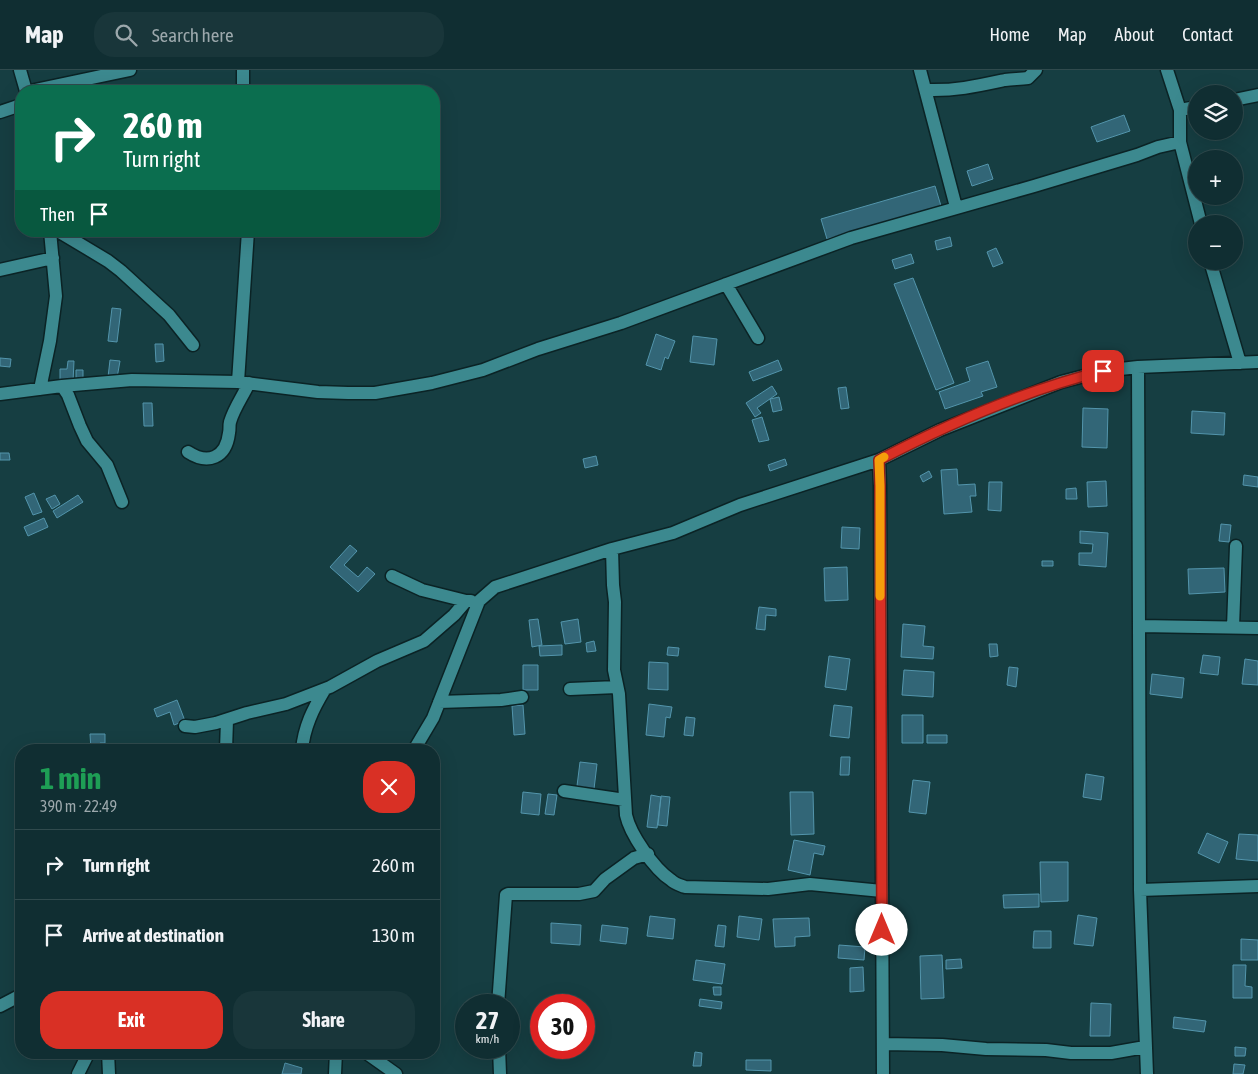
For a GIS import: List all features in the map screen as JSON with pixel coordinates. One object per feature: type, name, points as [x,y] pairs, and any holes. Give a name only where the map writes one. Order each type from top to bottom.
[{"type":"street","points":[[20,70],[24,85]]},
{"type":"street","points":[[58,85],[128,70]]},
{"type":"street","points":[[243,70],[243,85]]},
{"type":"street","points":[[920,70],[927,90],[956,207]]},
{"type":"street","points":[[927,90],[952,90],[1017,78],[1028,78],[1036,70]]},
{"type":"street","points":[[1167,70],[1180,110],[1180,142],[1199,215]]},
{"type":"street","points":[[1243,98],[1258,95]]},
{"type":"street","points":[[0,112],[15,107]]},
{"type":"street","points":[[1180,110],[1188,108]]},
{"type":"street","points":[[0,394],[132,380],[244,383],[318,392],[375,393],[432,383],[483,370],[538,349],[621,323],[851,238],[1180,142]]},
{"type":"street","points":[[40,389],[56,296],[51,237]]},
{"type":"street","points":[[68,237],[121,271],[169,315],[193,345]]},
{"type":"street","points":[[188,452],[205,459],[212,459],[220,455],[226,444],[232,418],[244,383],[248,237]]},
{"type":"street","points":[[0,270],[53,258]]},
{"type":"street","points":[[1213,270],[1240,363]]},
{"type":"street","points":[[726,284],[758,338]]},
{"type":"street","points":[[417,744],[439,702],[479,601],[495,587],[612,549],[673,533],[740,505],[879,460],[940,430],[1061,382],[1103,371],[1138,367],[1258,362]]},
{"type":"street","points":[[1138,367],[1140,890],[1147,1074]]},
{"type":"street","points":[[62,386],[68,395],[87,441],[107,465],[122,502]]},
{"type":"street","points":[[879,460],[883,1074]]},
{"type":"street","points":[[1233,627],[1236,546]]},
{"type":"street","points":[[612,549],[612,578],[615,602],[614,670],[619,694],[625,800],[631,831],[648,854],[667,877],[673,882],[685,886],[768,889],[810,884],[882,891]]},
{"type":"street","points":[[392,576],[422,590],[466,601],[479,601]]},
{"type":"street","points":[[185,726],[195,727],[227,720],[247,713],[286,704],[326,689],[378,661],[424,641],[454,615],[466,601]]},
{"type":"street","points":[[1140,626],[1258,628]]},
{"type":"street","points":[[570,689],[617,687]]},
{"type":"street","points":[[303,744],[306,727],[312,711],[326,689]]},
{"type":"street","points":[[439,702],[501,700],[522,697]]},
{"type":"street","points":[[226,744],[227,720]]},
{"type":"street","points":[[564,790],[625,800]]},
{"type":"street","points":[[499,994],[506,895],[579,894],[590,892],[597,889],[605,879],[634,858],[648,854]]},
{"type":"street","points":[[1140,890],[1258,886]]},
{"type":"street","points":[[0,1006],[15,998]]},
{"type":"street","points":[[883,1044],[942,1044],[986,1049],[1046,1050],[1071,1054],[1111,1054],[1145,1047]]},
{"type":"street","points":[[78,1074],[86,1059]]},
{"type":"street","points":[[108,1059],[109,1074]]},
{"type":"street","points":[[335,1074],[336,1059]]},
{"type":"street","points":[[375,1059],[396,1074]]},
{"type":"street","points":[[499,1059],[500,1074]]},
{"type":"building","points":[[1124,115],[1130,131],[1097,142],[1091,127]]},
{"type":"building","points":[[988,164],[993,179],[972,186],[967,171]]},
{"type":"building","points":[[935,186],[941,206],[827,239],[821,219]]},
{"type":"building","points":[[950,237],[952,246],[937,250],[935,241]]},
{"type":"building","points":[[996,248],[1003,263],[993,267],[987,252]]},
{"type":"building","points":[[911,254],[914,263],[895,269],[892,260]]},
{"type":"building","points":[[913,278],[954,383],[936,390],[894,284]]},
{"type":"building","points":[[112,308],[121,309],[117,342],[108,341]]},
{"type":"building","points":[[656,334],[675,341],[668,359],[665,357],[661,370],[646,365]]},
{"type":"building","points":[[693,336],[717,339],[714,365],[690,362]]},
{"type":"building","points":[[155,344],[163,344],[164,361],[156,362]]},
{"type":"building","points":[[0,358],[11,359],[10,367],[0,366]]},
{"type":"building","points":[[110,360],[120,361],[117,378],[108,377]]},
{"type":"building","points":[[778,360],[782,370],[753,381],[749,372]]},
{"type":"building","points":[[68,361],[74,361],[73,382],[60,381],[60,369],[67,369]]},
{"type":"building","points":[[988,361],[997,387],[981,392],[983,396],[945,409],[939,392],[970,381],[966,368]]},
{"type":"building","points":[[76,370],[83,370],[83,379],[76,379]]},
{"type":"building","points":[[772,386],[777,394],[757,408],[761,413],[755,417],[746,403]]},
{"type":"building","points":[[846,387],[849,408],[841,409],[838,388]]},
{"type":"building","points":[[779,397],[782,410],[773,412],[770,399]]},
{"type":"building","points":[[143,403],[152,403],[153,426],[144,426]]},
{"type":"building","points":[[1083,408],[1108,409],[1107,448],[1082,447]]},
{"type":"building","points":[[1192,411],[1225,413],[1224,435],[1191,433]]},
{"type":"building","points":[[762,417],[769,440],[759,442],[752,420]]},
{"type":"building","points":[[0,453],[9,453],[10,460],[0,460]]},
{"type":"building","points":[[596,456],[598,465],[585,468],[583,459]]},
{"type":"building","points":[[785,459],[787,465],[770,471],[768,465]]},
{"type":"building","points":[[957,469],[958,485],[975,484],[976,496],[970,496],[972,512],[944,514],[941,470]]},
{"type":"building","points":[[929,471],[932,477],[923,482],[920,476]]},
{"type":"building","points":[[1244,475],[1258,477],[1258,487],[1243,485]]},
{"type":"building","points":[[1106,481],[1107,506],[1088,507],[1087,482]]},
{"type":"building","points":[[989,482],[1002,482],[1001,511],[988,510]]},
{"type":"building","points":[[1076,488],[1077,499],[1066,499],[1066,489]]},
{"type":"building","points":[[34,493],[42,512],[33,515],[25,497]]},
{"type":"building","points":[[55,495],[60,504],[52,509],[46,499]]},
{"type":"building","points":[[78,495],[83,502],[57,518],[53,511]]},
{"type":"building","points":[[44,518],[48,527],[28,536],[24,527]]},
{"type":"building","points":[[1221,524],[1231,525],[1229,542],[1219,541]]},
{"type":"building","points":[[842,527],[860,528],[859,549],[841,548]]},
{"type":"building","points":[[1080,531],[1108,533],[1106,567],[1079,565],[1079,553],[1092,553],[1093,544],[1080,543]]},
{"type":"building","points":[[350,545],[357,551],[344,565],[358,577],[367,567],[375,574],[358,592],[330,567]]},
{"type":"building","points":[[1042,561],[1053,561],[1053,566],[1042,566]]},
{"type":"building","points":[[847,567],[848,600],[825,601],[824,568]]},
{"type":"building","points":[[1224,568],[1225,592],[1189,594],[1188,569]]},
{"type":"building","points":[[759,607],[776,609],[776,616],[766,615],[765,630],[756,629]]},
{"type":"building","points":[[538,619],[542,645],[532,647],[529,620]]},
{"type":"building","points":[[578,619],[581,642],[565,644],[561,622]]},
{"type":"building","points":[[903,624],[925,626],[923,646],[934,647],[933,659],[901,657]]},
{"type":"building","points":[[594,641],[596,651],[587,652],[586,643]]},
{"type":"building","points":[[989,644],[997,644],[998,656],[990,657]]},
{"type":"building","points":[[562,645],[562,655],[540,656],[539,646]]},
{"type":"building","points":[[668,647],[679,648],[678,656],[667,655]]},
{"type":"building","points":[[1203,655],[1220,657],[1218,675],[1200,673]]},
{"type":"building","points":[[829,656],[850,659],[846,690],[825,687]]},
{"type":"building","points":[[1245,659],[1258,661],[1258,685],[1242,684]]},
{"type":"building","points":[[649,662],[668,663],[668,690],[648,689]]},
{"type":"building","points":[[523,665],[538,665],[538,690],[523,690]]},
{"type":"building","points":[[1009,667],[1018,668],[1016,687],[1007,685]]},
{"type":"building","points":[[904,670],[934,672],[933,697],[902,695]]},
{"type":"building","points":[[1152,674],[1184,678],[1182,698],[1150,694]]},
{"type":"building","points":[[177,700],[185,721],[174,725],[170,712],[157,717],[154,709]]},
{"type":"building","points":[[649,704],[672,707],[670,718],[666,717],[664,737],[646,735]]},
{"type":"building","points":[[523,705],[525,734],[514,735],[512,706]]},
{"type":"building","points":[[834,705],[852,707],[849,738],[830,736]]},
{"type":"building","points":[[902,715],[923,715],[923,743],[902,743]]},
{"type":"building","points":[[686,717],[695,718],[693,736],[684,735]]},
{"type":"building","points":[[90,734],[105,734],[105,743],[91,744]]},
{"type":"building","points":[[927,735],[947,735],[947,743],[927,743]]},
{"type":"building","points":[[841,757],[850,757],[849,775],[840,775]]},
{"type":"building","points":[[580,762],[597,764],[594,789],[577,786]]},
{"type":"building","points":[[1086,774],[1104,777],[1101,800],[1083,797]]},
{"type":"building","points":[[913,780],[930,782],[926,814],[909,812]]},
{"type":"building","points":[[523,792],[541,794],[539,815],[521,813]]},
{"type":"building","points":[[790,792],[813,792],[814,834],[791,835]]},
{"type":"building","points":[[548,794],[557,795],[554,815],[545,814]]},
{"type":"building","points":[[651,795],[661,797],[657,828],[647,827]]},
{"type":"building","points":[[661,796],[670,797],[667,826],[658,825]]},
{"type":"building","points":[[1207,833],[1228,842],[1219,863],[1198,853]]},
{"type":"building","points":[[1239,834],[1258,835],[1258,861],[1236,859]]},
{"type":"building","points":[[794,840],[825,846],[823,855],[814,853],[810,875],[788,870]]},
{"type":"building","points":[[1040,862],[1068,862],[1068,901],[1041,902]]},
{"type":"building","points":[[1039,894],[1039,907],[1004,908],[1003,895]]},
{"type":"building","points":[[1078,915],[1097,918],[1093,946],[1074,944]]},
{"type":"building","points":[[650,916],[675,919],[673,939],[647,936]]},
{"type":"building","points":[[739,916],[762,919],[759,940],[737,937]]},
{"type":"building","points":[[809,918],[810,936],[795,937],[795,946],[775,947],[773,919]]},
{"type":"building","points":[[551,923],[581,925],[580,945],[551,943]]},
{"type":"building","points":[[602,925],[628,928],[626,944],[600,941]]},
{"type":"building","points":[[718,925],[726,926],[724,947],[715,946]]},
{"type":"building","points":[[1034,931],[1051,931],[1051,948],[1033,948]]},
{"type":"building","points":[[1241,939],[1258,940],[1258,960],[1241,960]]},
{"type":"building","points":[[839,945],[865,947],[864,960],[838,958]]},
{"type":"building","points":[[942,955],[944,998],[921,999],[920,956]]},
{"type":"building","points":[[961,959],[962,968],[946,969],[946,960]]},
{"type":"building","points":[[696,960],[725,964],[722,984],[693,980]]},
{"type":"building","points":[[1233,965],[1246,965],[1245,986],[1252,987],[1252,998],[1233,998]]},
{"type":"building","points":[[863,967],[864,991],[850,992],[850,968]]},
{"type":"building","points":[[713,987],[721,987],[721,995],[714,995]]},
{"type":"building","points":[[700,999],[722,1002],[721,1009],[699,1006]]},
{"type":"building","points":[[1091,1003],[1111,1004],[1110,1036],[1090,1036]]},
{"type":"building","points":[[1174,1017],[1206,1021],[1204,1032],[1173,1028]]},
{"type":"building","points":[[1235,1047],[1246,1048],[1245,1056],[1235,1056]]},
{"type":"building","points":[[695,1052],[702,1053],[701,1066],[693,1066]]},
{"type":"building","points":[[746,1060],[771,1060],[771,1071],[746,1070]]},
{"type":"building","points":[[285,1063],[302,1068],[301,1074],[282,1074]]},
{"type":"building","points":[[1234,1064],[1245,1065],[1243,1074],[1233,1074]]},
{"type":"slow traffic","points":[[880,596],[879,460],[884,457]]},
{"type":"route","points":[[882,930],[879,460],[940,430],[996,406],[1061,382],[1103,371]]}]
